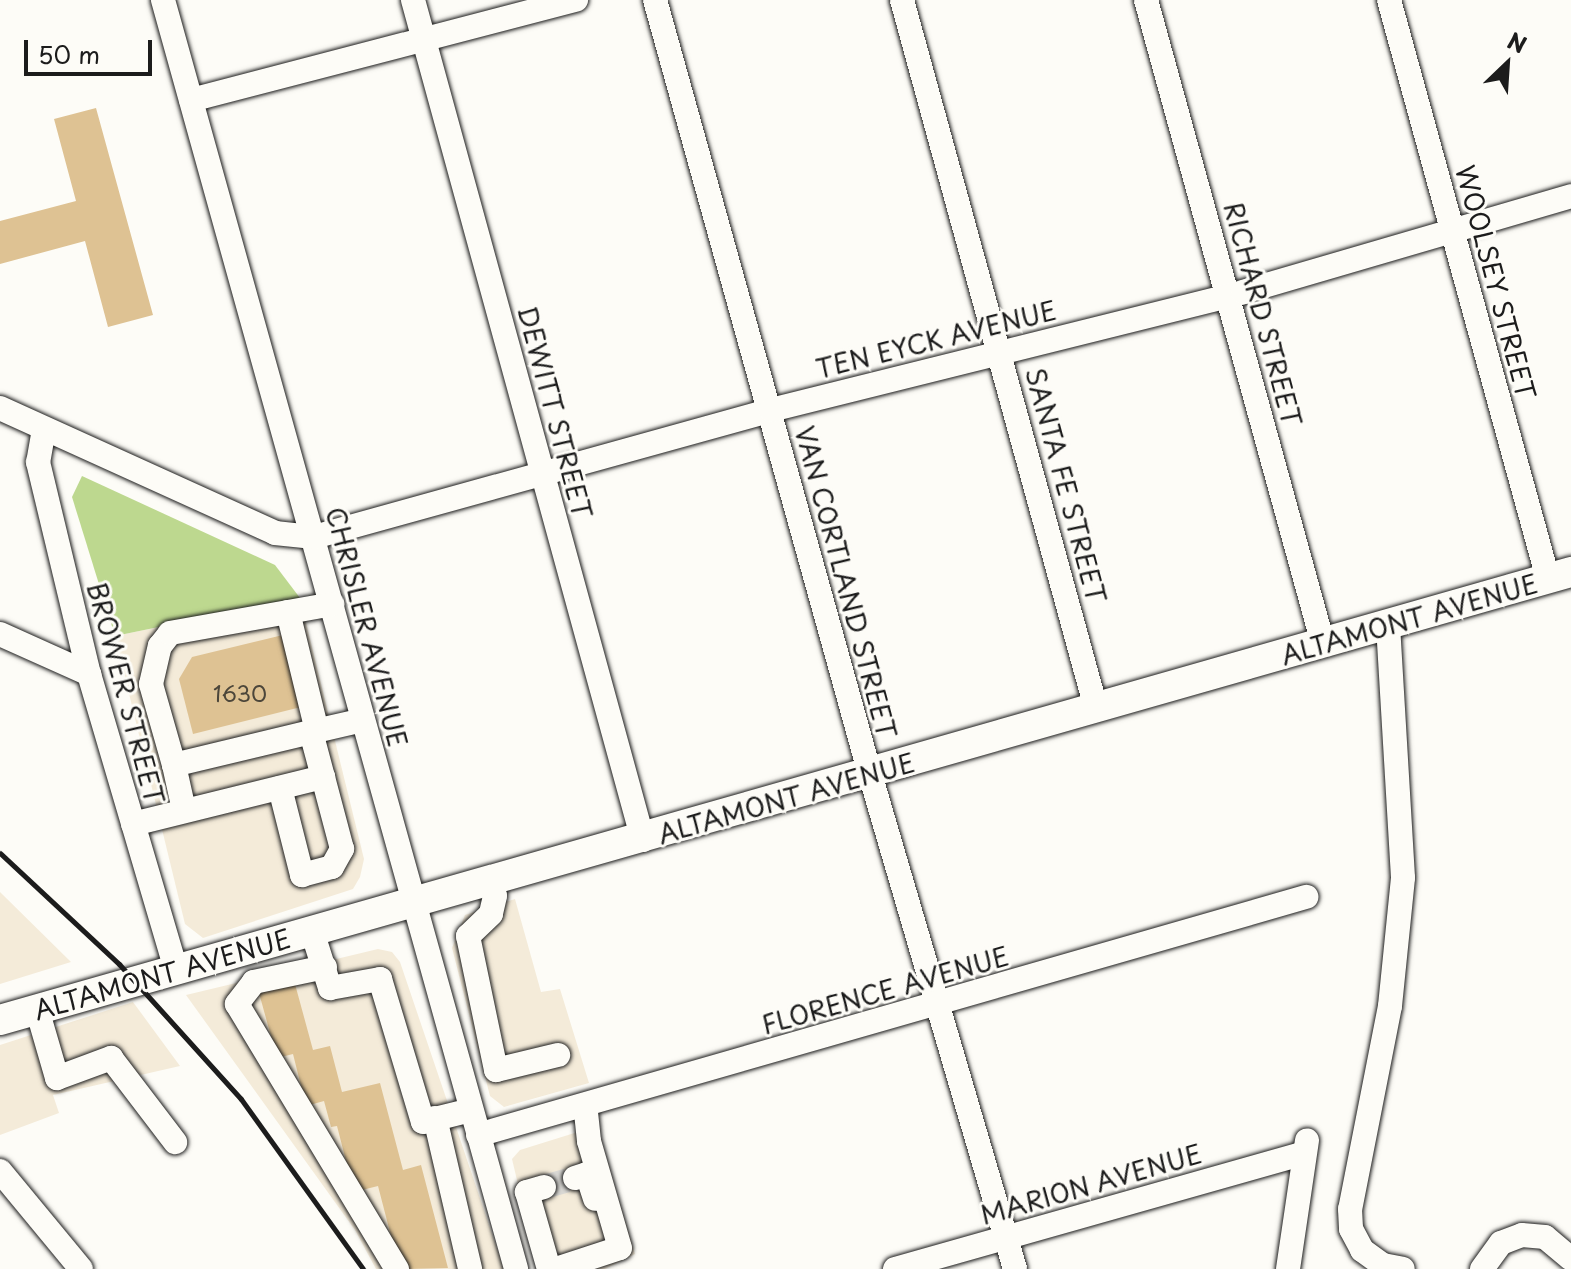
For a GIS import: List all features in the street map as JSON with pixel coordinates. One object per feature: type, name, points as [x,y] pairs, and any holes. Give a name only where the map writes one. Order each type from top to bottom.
[{"type":"main road","name":"ALTAMONT AVENUE","points":[[0,1020],[411,901],[643,840],[1559,575]]},
{"type":"street","name":"CHRISLER AVENUE","points":[[163,0],[478,1135],[510,1268]]},
{"type":"street","name":"DEWITT STREET","points":[[413,0],[643,840]]},
{"type":"street","points":[[422,34],[518,0]]},
{"type":"street","points":[[191,100],[222,82],[576,0]]},
{"type":"street","name":"VAN CORTLAND STREET","points":[[655,0],[935,1005],[1015,1269]]},
{"type":"street","name":"SANTA FE STREET","points":[[902,0],[1001,351],[1096,708]]},
{"type":"street","name":"RICHARD STREET","points":[[1146,0],[1323,644]]},
{"type":"street","name":"WOOLSEY STREET","points":[[1389,0],[1453,229],[1559,575]]},
{"type":"street","name":"TEN EYCK AVENUE","points":[[314,537],[771,410],[1229,294],[1571,196]]},
{"type":"street","points":[[0,408],[275,533],[314,537]]},
{"type":"street","name":"BROWER STREET","points":[[44,429],[38,462],[89,674],[176,969]]},
{"type":"street","points":[[184,810],[151,684],[160,646],[170,633],[332,604]]},
{"type":"street","points":[[280,788],[302,875],[332,867],[342,849],[323,777],[288,612]]},
{"type":"street","points":[[1388,625],[1403,878],[1390,1006],[1350,1209],[1351,1229],[1362,1250],[1383,1265],[1403,1269]]},
{"type":"street","points":[[0,634],[89,674]]},
{"type":"street","points":[[174,765],[363,720]]},
{"type":"street","points":[[133,824],[323,777]]},
{"type":"street","points":[[491,880],[495,896],[491,914],[468,936],[496,1070]]},
{"type":"street","name":"FLORENCE AVENUE","points":[[478,1135],[1306,897]]},
{"type":"street","points":[[312,931],[330,988],[380,979],[423,1122],[471,1110]]},
{"type":"street","points":[[325,967],[254,982],[237,1004],[397,1269]]},
{"type":"street","points":[[37,1009],[57,1078],[111,1058],[175,1142]]},
{"type":"street","points":[[462,1078],[558,1055]]},
{"type":"street","points":[[556,1268],[620,1248],[589,1141],[585,1105]]},
{"type":"street","points":[[435,1118],[470,1269]]},
{"type":"street","name":"MARION AVENUE","points":[[895,1269],[1306,1146],[1288,1269]]},
{"type":"street","points":[[0,1171],[81,1269]]},
{"type":"street","points":[[556,1268],[570,1252],[608,1240],[587,1174],[575,1178]]},
{"type":"street","points":[[544,1187],[527,1192],[556,1268]]},
{"type":"street","points":[[1482,1269],[1501,1243],[1522,1235],[1545,1237],[1571,1259]]},
{"type":"shaded area","points":[[300,598],[364,859],[360,877],[353,889],[203,938],[185,924],[115,636]]},
{"type":"shaded area","points":[[0,892],[71,962],[0,984]]},
{"type":"shaded area","points":[[515,899],[541,992],[560,989],[589,1083],[504,1107],[490,1096],[452,948],[465,915]]},
{"type":"shaded area","points":[[378,949],[392,952],[400,962],[504,1269],[376,1269],[355,1230],[186,995]]},
{"type":"shaded area","points":[[133,1002],[180,1066],[53,1095],[59,1113],[0,1135],[0,1045]]},
{"type":"shaded area","points":[[597,1126],[635,1254],[605,1269],[538,1269],[512,1159],[520,1150]]},
{"type":"green space","points":[[82,476],[275,565],[300,598],[115,636],[72,497]]},
{"type":"building","points":[[96,108],[153,315],[108,327],[85,241],[0,264],[0,221],[76,201],[54,119]]},
{"type":"building","points":[[283,635],[301,707],[193,734],[179,679],[192,657]]},
{"type":"building","points":[[295,984],[313,1050],[330,1046],[342,1092],[380,1083],[403,1170],[421,1165],[448,1268],[407,1269],[398,1263],[378,1186],[354,1192],[337,1126],[331,1127],[324,1101],[306,1106],[293,1054],[277,1058],[259,993]]},
{"type":"tunnel","points":[[544,1187],[575,1178]]},
{"type":"railway","points":[[0,853],[119,964],[241,1099],[363,1269]]}]
